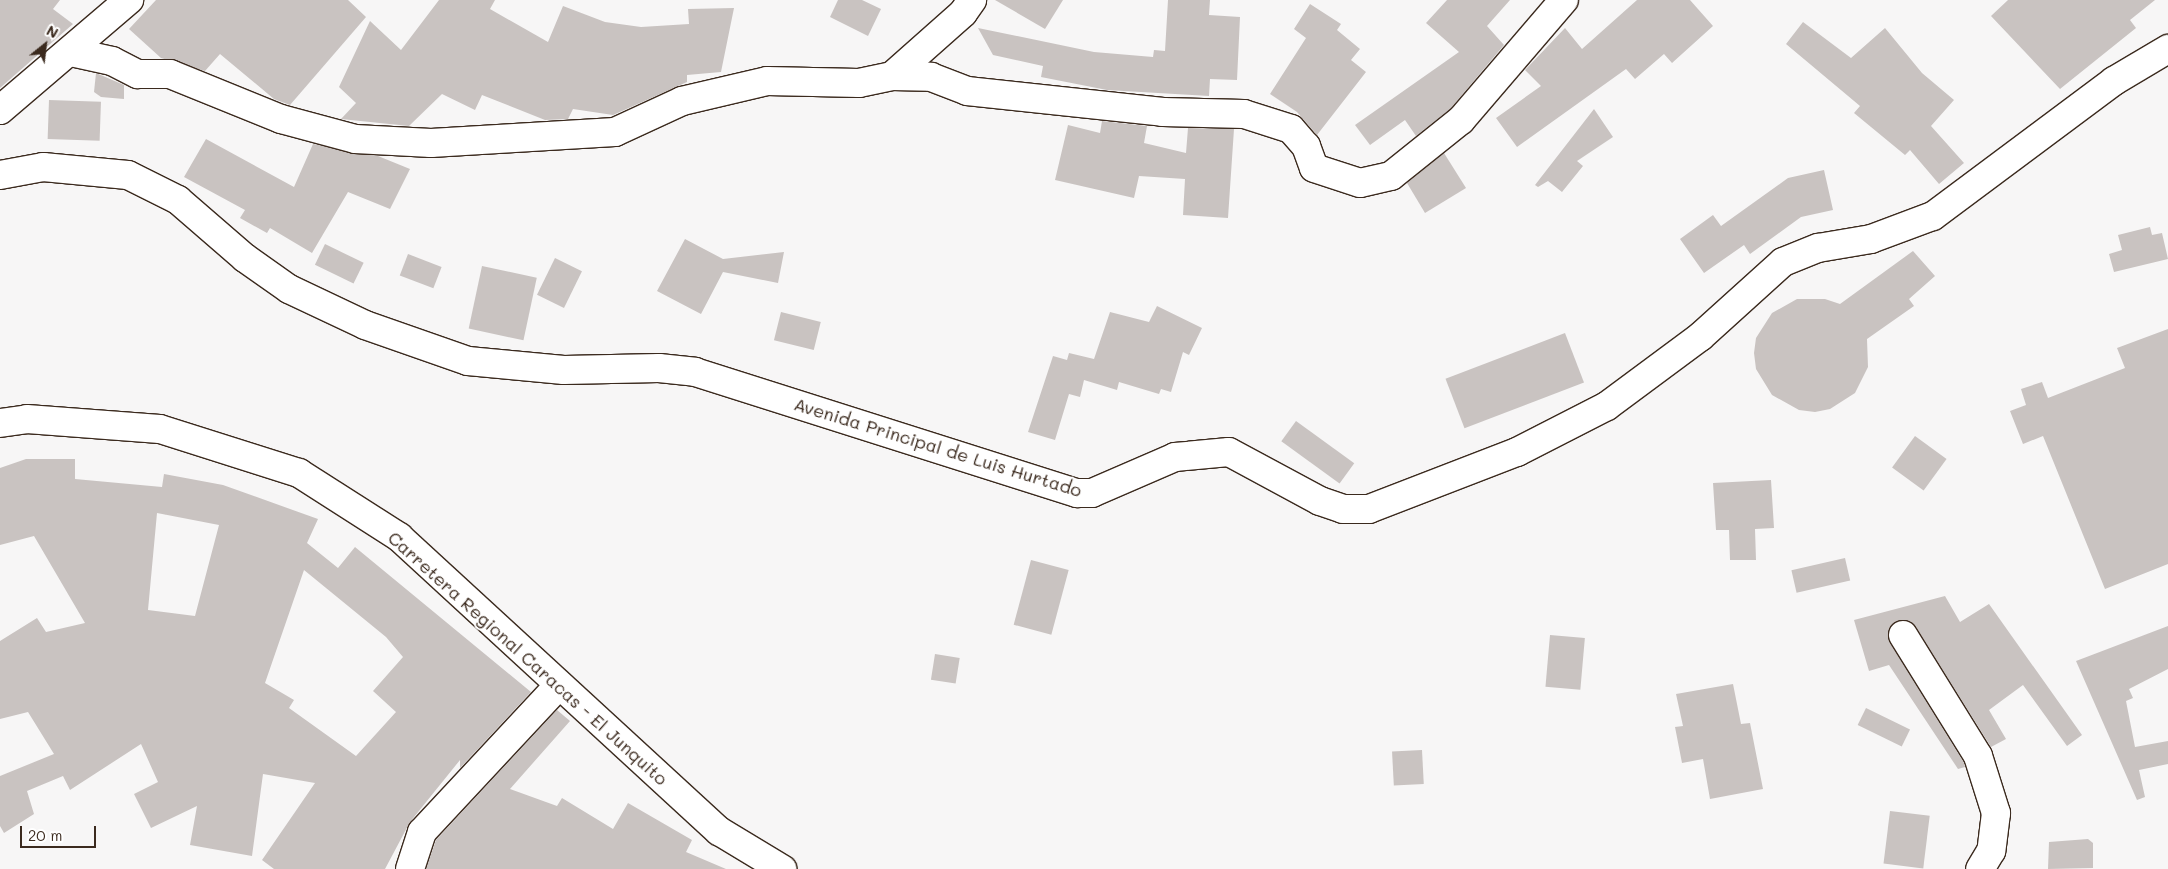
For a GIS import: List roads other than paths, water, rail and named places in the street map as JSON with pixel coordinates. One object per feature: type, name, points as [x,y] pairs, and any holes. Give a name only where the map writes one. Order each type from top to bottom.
[{"type":"street","points":[[0,110],[71,52],[129,0]]},
{"type":"street","points":[[892,76],[963,13],[972,0]]},
{"type":"street","points":[[71,52],[112,61],[138,74],[170,74],[281,119],[355,139],[431,143],[615,132],[682,101],[767,81],[860,83],[892,76],[931,77],[967,91],[1163,112],[1244,114],[1291,129],[1306,146],[1314,168],[1360,183],[1391,176],[1461,120],[1564,0]]},
{"type":"street","name":"Avenida Principal de Luis Hurtado","points":[[0,175],[43,167],[128,175],[178,200],[245,258],[288,289],[365,325],[468,361],[564,370],[660,368],[695,372],[1077,493],[1092,493],[1175,457],[1229,452],[1320,501],[1343,509],[1370,509],[1517,452],[1606,406],[1700,336],[1783,262],[1818,248],[1871,239],[1933,216],[2114,81],[2168,49]]},
{"type":"street","name":"Carretera Regional Caracas - El Junquito","points":[[0,423],[27,419],[160,430],[299,473],[399,537],[718,830],[782,869]]},
{"type":"street","points":[[1903,635],[1978,756],[1996,813],[1991,851],[1980,869]]},
{"type":"street","points":[[410,869],[422,832],[559,685]]}]
